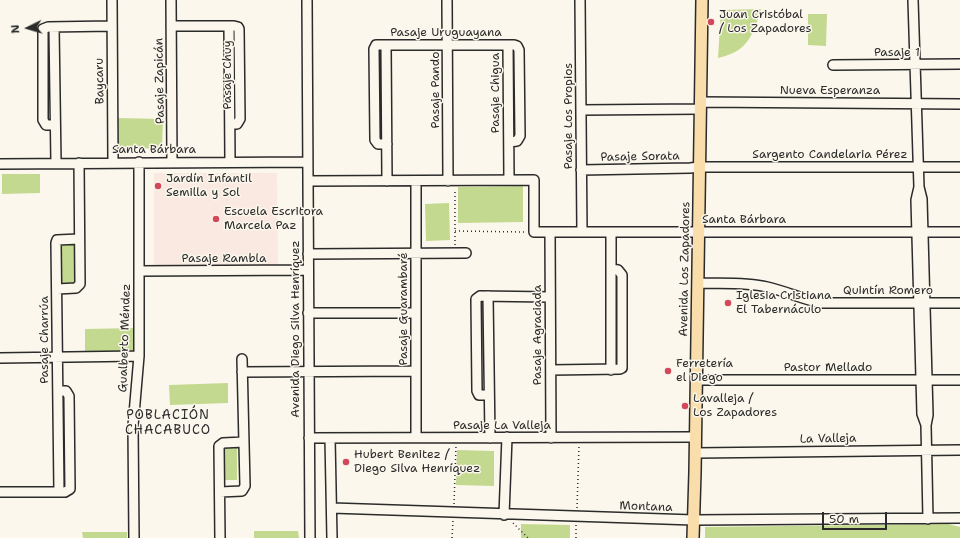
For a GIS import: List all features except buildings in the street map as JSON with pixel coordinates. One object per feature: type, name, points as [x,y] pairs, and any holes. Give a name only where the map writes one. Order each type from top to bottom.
[{"type":"main road","name":"Avenida Los Zapadores","points":[[693,538],[696,453],[702,0]]},
{"type":"street","name":"Baycaru","points":[[112,0],[113,162]]},
{"type":"street","name":"Pasaje Zapicán","points":[[171,0],[172,162]]},
{"type":"street","name":"Avenida Diego Silva Henríquez","points":[[307,0],[310,538]]},
{"type":"street","name":"Pasaje Pando","points":[[447,0],[447,45],[452,181]]},
{"type":"street","name":"Pasaje Los Propios","points":[[580,0],[582,232]]},
{"type":"street","points":[[913,0],[919,187],[916,200],[920,232],[924,380],[928,415],[926,424],[928,519]]},
{"type":"street","points":[[56,163],[54,26],[112,26]]},
{"type":"street","name":"Pasaje Chuy","points":[[171,26],[238,27],[240,32],[240,119],[237,124],[230,124],[230,162]]},
{"type":"street","points":[[386,45],[387,181]]},
{"type":"street","name":"Pasaje Chigua","points":[[508,45],[509,180]]},
{"type":"street","name":"Pasaje Uruguayana","points":[[387,144],[378,144],[375,140],[375,46],[517,46]]},
{"type":"street","name":"Pasaje Chigua","points":[[509,142],[517,141],[520,136],[519,50],[517,46]]},
{"type":"street","name":"Pasaje 1","points":[[834,65],[960,64]]},
{"type":"street","name":"Nueva Esperanza","points":[[581,110],[700,106],[916,103],[960,104]]},
{"type":"street","name":"Santa Bárbara","points":[[0,164],[113,162],[308,162]]},
{"type":"street","name":"Gualberto Méndez","points":[[134,538],[133,426],[139,356],[139,162]]},
{"type":"street","name":"Pasaje Charrúa","points":[[57,289],[74,288],[79,286],[79,163]]},
{"type":"street","name":"Sargento Candelaria Pérez","points":[[700,167],[960,167]]},
{"type":"street","name":"Pasaje Sorata","points":[[581,170],[700,167]]},
{"type":"street","points":[[308,182],[534,180],[534,232]]},
{"type":"street","name":"Pasaje Guarambaré","points":[[416,181],[416,438]]},
{"type":"street","name":"Santa Bárbara","points":[[534,232],[960,232]]},
{"type":"street","name":"Pasaje Agraciada","points":[[550,232],[551,438]]},
{"type":"street","points":[[551,370],[620,370],[622,366],[622,278],[620,272],[611,269],[611,232]]},
{"type":"street","name":"Pasaje Charrúa","points":[[58,391],[66,391],[69,396],[70,487],[69,490],[59,492],[57,357],[57,242],[60,239],[80,239]]},
{"type":"street","points":[[308,254],[466,253]]},
{"type":"street","name":"Pasaje Rambla","points":[[139,271],[308,270]]},
{"type":"street","name":"Quintín Romero","points":[[698,283],[765,286],[821,303],[960,303]]},
{"type":"street","points":[[490,438],[489,395],[480,395],[477,391],[476,301],[478,297],[488,296],[550,297]]},
{"type":"street","points":[[308,313],[416,313]]},
{"type":"street","points":[[0,358],[139,356]]},
{"type":"street","points":[[220,492],[240,491],[244,490],[245,486],[242,359]]},
{"type":"street","points":[[242,372],[416,371]]},
{"type":"street","name":"Pastor Mellado","points":[[697,380],[960,380]]},
{"type":"street","name":"Pasaje La Valleja","points":[[309,438],[696,437]]},
{"type":"street","points":[[330,438],[332,538]]},
{"type":"street","points":[[504,514],[507,438]]},
{"type":"street","points":[[220,538],[219,446],[223,443],[244,442]]},
{"type":"street","name":"La Valleja","points":[[696,453],[960,450]]},
{"type":"street","points":[[0,492],[59,492]]},
{"type":"street","name":"Montana","points":[[332,508],[694,520],[960,518]]},
{"type":"path","points":[[452,181],[455,253]]},
{"type":"path","points":[[455,231],[534,232]]},
{"type":"path","points":[[452,538],[456,438]]},
{"type":"path","points":[[576,538],[579,438]]},
{"type":"path","points":[[504,514],[528,538]]},
{"type":"shaded area","name":"Escuela Escritora Marcela Paz","points":[[154,173],[277,173],[278,265],[154,265]]},
{"type":"green space","points":[[761,9],[752,35],[744,46],[733,53],[718,58],[721,10]]},
{"type":"green space","points":[[808,14],[827,14],[826,46],[808,45]]},
{"type":"green space","points":[[116,118],[163,119],[162,149],[116,147]]},
{"type":"green space","points":[[2,174],[40,174],[40,193],[2,194]]},
{"type":"green space","points":[[523,186],[523,222],[458,223],[458,187]]},
{"type":"green space","points":[[449,203],[450,240],[426,241],[425,204]]},
{"type":"green space","points":[[76,243],[78,282],[74,285],[62,285],[59,282],[59,244]]},
{"type":"green space","points":[[135,328],[136,351],[85,352],[85,329]]},
{"type":"green space","points":[[228,383],[228,403],[170,405],[169,385]]},
{"type":"green space","points":[[223,447],[237,447],[237,480],[223,480]]},
{"type":"green space","points":[[457,450],[494,451],[494,486],[456,485]]},
{"type":"green space","points":[[521,524],[570,525],[570,538],[521,538]]},
{"type":"green space","points":[[948,524],[960,527],[960,538],[705,538],[705,527]]},
{"type":"green space","points":[[254,531],[298,531],[299,538],[254,538]]},
{"type":"green space","points":[[82,532],[127,532],[127,538],[83,538]]},
{"type":"place","name":"Juan Cristóbal / Los Zapadores","points":[[711,22]]},
{"type":"place","name":"Jardín Infantil Semilla y Sol","points":[[158,186]]},
{"type":"place","name":"Escuela Escritora Marcela Paz","points":[[216,219]]},
{"type":"place","name":"Iglesia Cristiana El Tabernáculo","points":[[728,303]]},
{"type":"place","name":"Ferretería el Diego","points":[[668,371]]},
{"type":"place","name":"Lavalleja / Los Zapadores","points":[[685,406]]},
{"type":"place","name":"Hubert Benitez / Diego Silva Henríquez","points":[[346,462]]},
{"type":"district","name":"POBLACIÓN CHACABUCO","points":[[168,424]]}]
